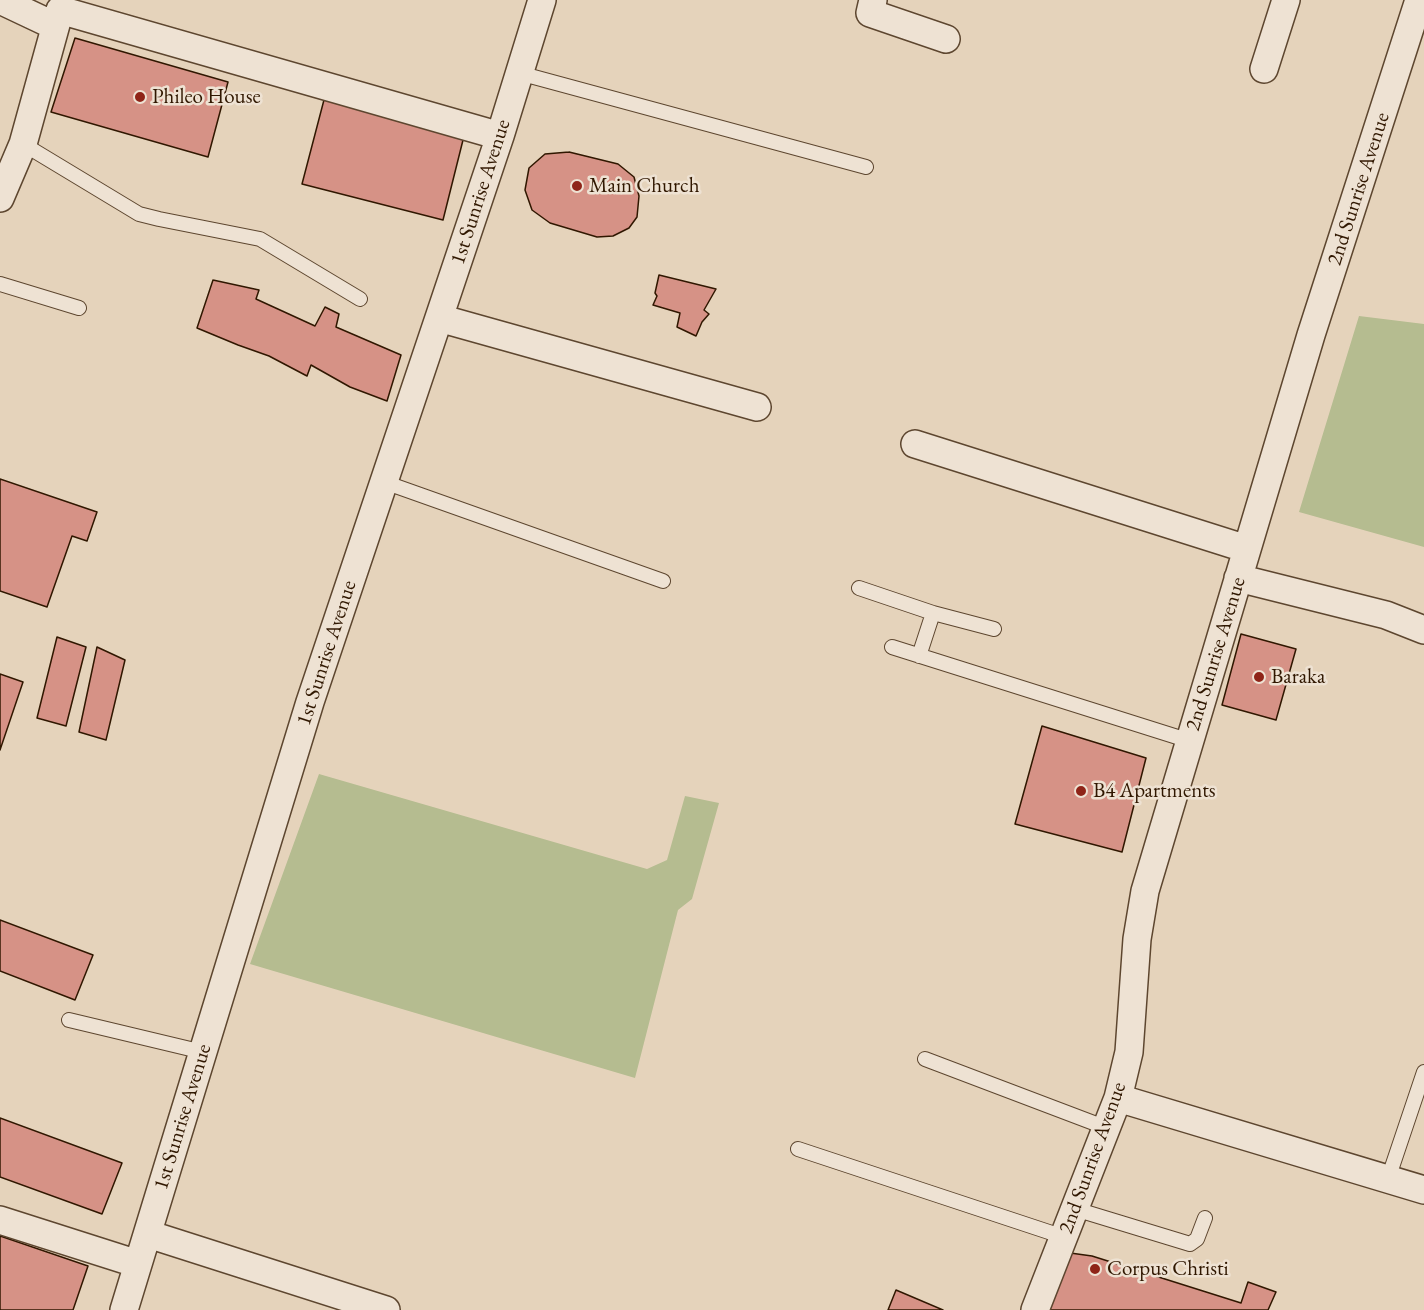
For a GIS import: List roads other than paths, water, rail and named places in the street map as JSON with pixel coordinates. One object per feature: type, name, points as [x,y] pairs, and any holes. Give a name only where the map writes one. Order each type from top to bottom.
[{"type":"street","points":[[0,0],[55,26]]},
{"type":"street","name":"1st Sunrise Avenue","points":[[124,1310],[310,702],[501,136],[542,0]]},
{"type":"street","points":[[873,0],[870,13],[946,39]]},
{"type":"street","points":[[1264,69],[1286,0]]},
{"type":"street","name":"2nd Sunrise Avenue","points":[[1035,1310],[1118,1098],[1128,1052],[1137,939],[1145,891],[1311,335],[1419,0]]},
{"type":"street","points":[[0,198],[23,144],[60,10],[501,136]]},
{"type":"street","points":[[439,318],[757,407]]},
{"type":"street","points":[[915,444],[1247,549]]},
{"type":"street","points":[[1238,578],[1386,615],[1424,630]]},
{"type":"street","points":[[1118,1098],[1424,1190]]},
{"type":"street","points":[[0,1220],[138,1264]]},
{"type":"street","points":[[148,1234],[386,1310]]},
{"type":"lane","points":[[519,73],[866,167]]},
{"type":"lane","points":[[23,144],[139,214],[260,240],[360,299]]},
{"type":"lane","points":[[0,285],[79,308]]},
{"type":"lane","points":[[384,482],[663,581]]},
{"type":"lane","points":[[859,588],[933,613],[994,629]]},
{"type":"lane","points":[[919,656],[933,613]]},
{"type":"lane","points":[[892,647],[1190,741]]},
{"type":"lane","points":[[69,1020],[203,1053]]},
{"type":"lane","points":[[926,1059],[1107,1128]]},
{"type":"lane","points":[[1388,1179],[1424,1072]]},
{"type":"lane","points":[[798,1149],[1064,1237]]},
{"type":"lane","points":[[1075,1209],[1190,1244],[1197,1239],[1205,1218]]},
{"type":"place","name":"Phileo House","points":[[140,97]]},
{"type":"place","name":"Main Church","points":[[577,186]]},
{"type":"place","name":"Baraka","points":[[1259,677]]},
{"type":"place","name":"B4 Apartments","points":[[1081,791]]},
{"type":"place","name":"Corpus Christi","points":[[1095,1269]]}]
